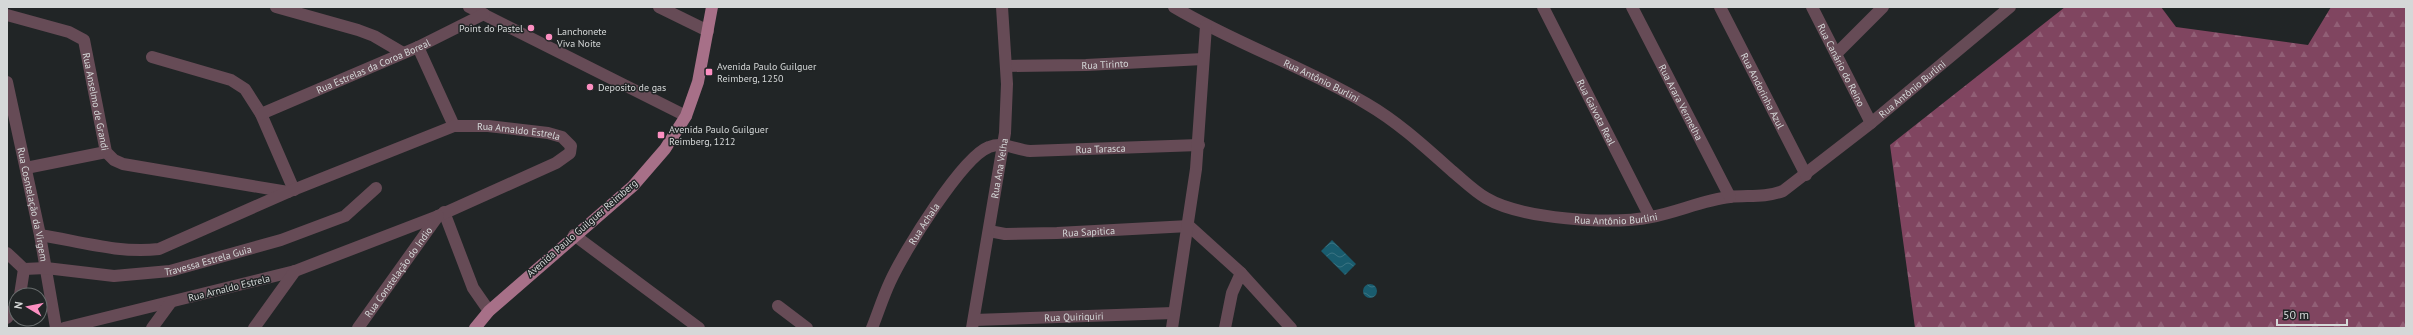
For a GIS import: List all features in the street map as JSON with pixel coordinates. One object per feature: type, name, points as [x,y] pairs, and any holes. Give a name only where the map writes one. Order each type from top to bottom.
[{"type":"main road","name":"Avenida Paulo Guilguer Reimberg","points":[[475,328],[489,311],[574,235],[633,186],[665,149],[686,116],[698,82],[712,7]]},
{"type":"street","points":[[276,7],[358,30],[374,36],[403,53]]},
{"type":"street","points":[[469,7],[686,116]]},
{"type":"street","points":[[659,7],[708,31]]},
{"type":"street","name":"Rua Ana Velha","points":[[973,324],[1003,144],[1006,66],[1002,7]]},
{"type":"street","name":"Rua Antônio Burlini","points":[[1174,7],[1206,26],[1334,85],[1368,104],[1401,128],[1486,198],[1505,207],[1523,212],[1601,220],[1650,217],[1730,197],[1772,196],[1783,191],[1806,175],[1871,123],[2010,7]]},
{"type":"street","name":"Rua Gaivota Real","points":[[1543,7],[1650,217]]},
{"type":"street","name":"Rua Arara Vermelha","points":[[1632,7],[1730,197]]},
{"type":"street","name":"Rua Andorinha Azul","points":[[1720,7],[1806,175]]},
{"type":"street","name":"Rua Canário do Reino","points":[[1812,7],[1871,123]]},
{"type":"street","points":[[1836,54],[1883,7]]},
{"type":"street","name":"Rua Estrelas da Coroa Boreal","points":[[261,114],[418,47],[484,14]]},
{"type":"street","name":"Rua Anselmo de Grandi","points":[[7,15],[69,32],[84,40],[106,152],[114,160],[123,164],[290,191]]},
{"type":"street","points":[[1172,328],[1189,226],[1199,145],[1206,26]]},
{"type":"street","points":[[418,47],[454,126]]},
{"type":"street","points":[[152,57],[236,82],[244,89],[261,114],[290,191]]},
{"type":"street","name":"Rua Tirinto","points":[[1006,66],[1086,65],[1203,59]]},
{"type":"street","name":"Rua Cosntelação da Virgem","points":[[7,82],[40,235],[56,328]]},
{"type":"street","name":"Rua Arnaldo Estrela","points":[[40,235],[127,250],[142,251],[158,249],[290,191],[454,126],[488,126],[548,133],[562,137],[570,146],[570,153],[556,163],[441,214],[295,271],[64,328]]},
{"type":"street","name":"Rua Tarasca","points":[[1003,144],[1030,151],[1199,145]]},
{"type":"street","name":"Rua Achala","points":[[872,328],[890,282],[933,208],[977,154],[989,147],[1003,144]]},
{"type":"street","points":[[26,168],[106,152]]},
{"type":"street","name":"Travessa Estrela Guia","points":[[24,269],[46,268],[114,276],[170,271],[281,240],[345,216],[376,188]]},
{"type":"street","points":[[441,214],[473,288],[489,311]]},
{"type":"street","name":"Rua Constelação do Indio","points":[[358,328],[441,214]]},
{"type":"street","points":[[1189,226],[1241,273],[1291,328]]},
{"type":"street","name":"Rua Sapitica","points":[[989,231],[1005,234],[1049,233],[1189,226]]},
{"type":"street","points":[[574,235],[699,328]]},
{"type":"street","points":[[7,253],[24,269],[21,287]]},
{"type":"street","points":[[254,328],[295,271]]},
{"type":"street","points":[[1225,328],[1232,293],[1241,273]]},
{"type":"street","points":[[152,328],[171,302]]},
{"type":"street","points":[[778,306],[807,328]]},
{"type":"street","name":"Rua Quiriquiri","points":[[973,324],[1174,313]]},
{"type":"green space","points":[[2065,7],[2161,7],[2176,27],[2308,45],[2331,7],[2406,7],[2406,328],[1915,328],[1890,145]]},
{"type":"water","points":[[1332,240],[1356,264],[1345,275],[1321,251]]},
{"type":"water","points":[[1367,284],[1373,284],[1377,288],[1377,294],[1373,298],[1367,298],[1363,294],[1363,288]]},
{"type":"place","name":"Point do Pastel","points":[[531,28]]},
{"type":"place","name":"Lanchonete Viva Noite","points":[[549,37]]},
{"type":"place","name":"Avenida Paulo Guilguer Reimberg, 1250","points":[[709,72]]},
{"type":"place","name":"Deposito de gas","points":[[590,87]]},
{"type":"place","name":"Avenida Paulo Guilguer Reimberg, 1212","points":[[661,135]]}]
